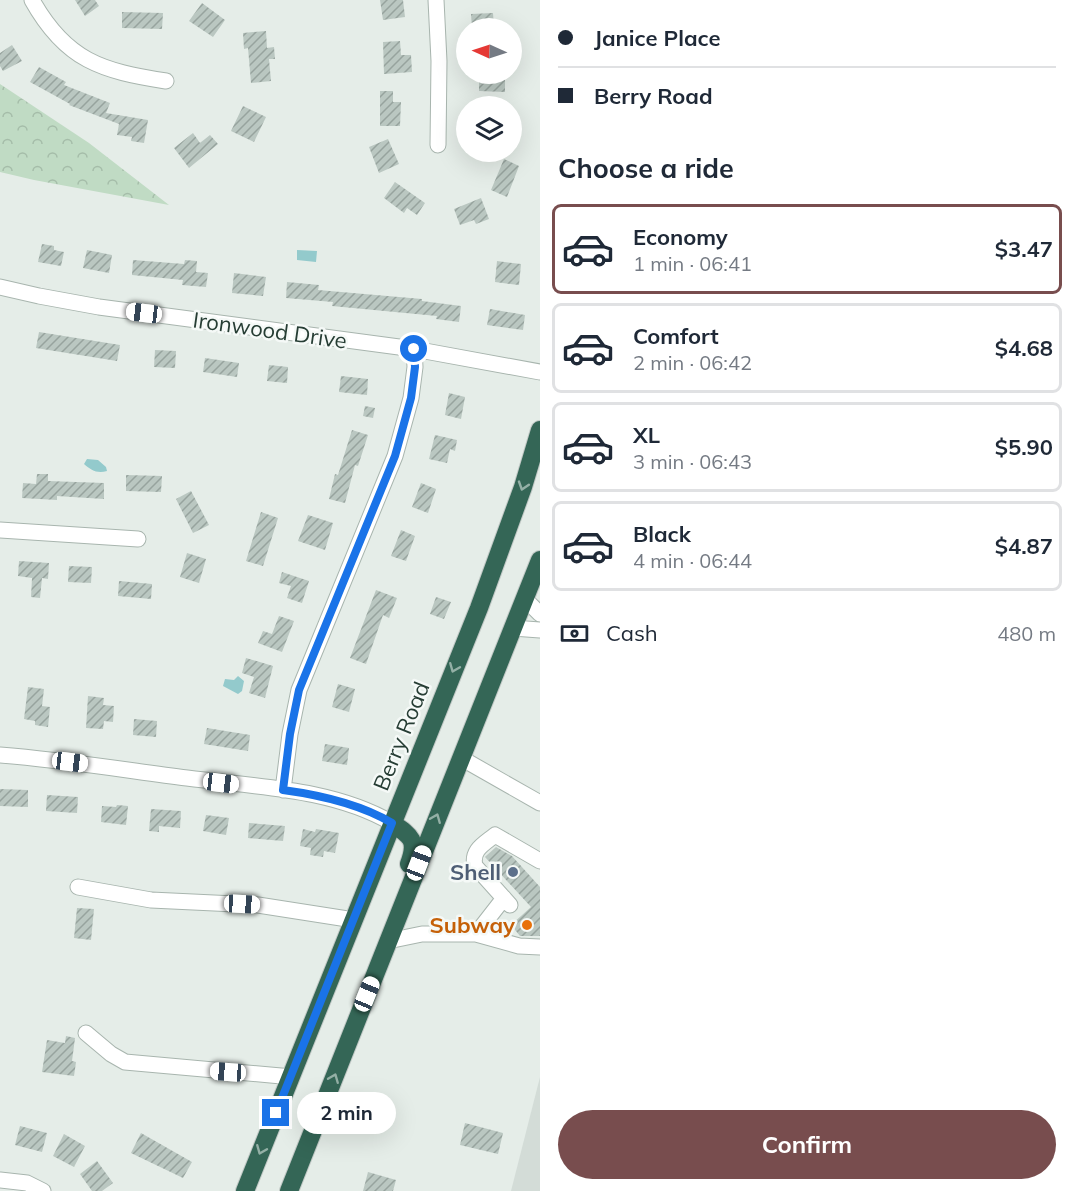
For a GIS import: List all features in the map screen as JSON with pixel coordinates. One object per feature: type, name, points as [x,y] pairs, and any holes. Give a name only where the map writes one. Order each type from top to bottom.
[{"type":"highway","name":"Berry Road","points":[[245,1191],[502,546],[540,430]]},
{"type":"highway","points":[[292,1190],[349,1039],[540,560]]},
{"type":"highway","points":[[349,1039],[381,933],[414,845],[410,836],[392,823]]},
{"type":"street","points":[[32,0],[47,24],[71,50],[112,71],[166,81]]},
{"type":"street","points":[[436,0],[440,61],[438,145]]},
{"type":"street","name":"Ironwood Drive","points":[[0,286],[99,307],[414,349],[540,372]]},
{"type":"street","points":[[283,790],[285,763],[299,690],[395,456],[411,398],[415,367],[414,349]]},
{"type":"street","points":[[0,530],[138,539]]},
{"type":"street","points":[[525,599],[540,614]]},
{"type":"street","points":[[513,628],[540,630]]},
{"type":"street","points":[[0,755],[48,759],[283,790],[336,801],[378,815],[392,823]]},
{"type":"street","points":[[461,759],[540,803]]},
{"type":"street","points":[[476,934],[507,902],[475,866],[474,852],[495,835],[540,861]]},
{"type":"street","points":[[78,886],[151,900],[258,905],[354,920]]},
{"type":"street","points":[[388,941],[422,934],[476,934],[519,946],[540,947]]},
{"type":"street","points":[[86,1033],[111,1054],[125,1062],[292,1077]]},
{"type":"street","points":[[0,1180],[27,1184],[43,1191]]},
{"type":"shaded area","points":[[540,1077],[540,1191],[511,1191]]},
{"type":"green space","points":[[0,84],[89,143],[169,205],[0,172]]},
{"type":"water","points":[[297,250],[317,251],[316,262],[297,260]]},
{"type":"water","points":[[87,459],[98,460],[107,471],[92,470],[84,464]]},
{"type":"water","points":[[238,676],[244,681],[242,691],[238,694],[223,686],[225,679],[234,680]]},
{"type":"building","points":[[75,0],[95,0],[99,6],[85,16]]},
{"type":"building","points":[[380,0],[403,0],[405,17],[383,20]]},
{"type":"building","points":[[202,3],[225,20],[213,37],[189,21]]},
{"type":"building","points":[[122,12],[163,13],[162,29],[122,28]]},
{"type":"building","points":[[493,13],[493,18],[471,18],[471,14]]},
{"type":"building","points":[[266,31],[267,48],[274,47],[275,59],[269,59],[271,81],[251,83],[248,48],[244,49],[243,33]]},
{"type":"building","points":[[400,41],[401,55],[411,55],[412,72],[384,74],[383,42]]},
{"type":"building","points":[[12,45],[22,61],[3,71],[0,66],[0,53]]},
{"type":"building","points":[[39,67],[66,82],[64,85],[110,103],[106,113],[148,120],[144,143],[131,141],[132,137],[117,135],[119,124],[69,105],[30,82]]},
{"type":"building","points":[[479,84],[505,84],[505,92],[479,91]]},
{"type":"building","points":[[380,91],[393,91],[393,102],[401,102],[400,126],[380,126]]},
{"type":"building","points":[[243,106],[266,117],[254,142],[231,131]]},
{"type":"building","points":[[193,133],[200,143],[210,135],[218,144],[189,168],[174,148]]},
{"type":"building","points":[[388,139],[399,164],[379,173],[369,147]]},
{"type":"building","points":[[503,162],[510,162],[519,166],[507,197],[491,190]]},
{"type":"building","points":[[395,182],[425,203],[417,215],[407,208],[404,213],[384,198]]},
{"type":"building","points":[[481,198],[489,219],[476,224],[474,220],[460,225],[454,209]]},
{"type":"building","points":[[42,244],[54,246],[54,250],[64,252],[61,266],[38,262]]},
{"type":"building","points":[[87,250],[112,255],[109,273],[83,268]]},
{"type":"building","points":[[133,260],[184,264],[185,260],[197,261],[196,272],[208,273],[206,287],[182,285],[183,280],[132,275]]},
{"type":"building","points":[[497,261],[521,264],[519,285],[495,282]]},
{"type":"building","points":[[234,273],[266,277],[263,296],[232,293]]},
{"type":"building","points":[[287,282],[319,285],[318,290],[422,299],[422,301],[461,306],[459,322],[436,319],[437,316],[332,306],[333,302],[286,298]]},
{"type":"building","points":[[490,309],[525,315],[523,330],[487,325]]},
{"type":"building","points":[[39,332],[120,345],[117,361],[36,348]]},
{"type":"building","points":[[155,350],[176,351],[175,368],[154,367]]},
{"type":"building","points":[[205,358],[239,363],[237,377],[203,372]]},
{"type":"building","points":[[269,365],[288,367],[287,383],[267,381]]},
{"type":"building","points":[[341,376],[368,379],[367,395],[339,392]]},
{"type":"building","points":[[449,393],[465,397],[461,419],[445,415]]},
{"type":"building","points":[[365,406],[375,408],[373,418],[363,416]]},
{"type":"building","points":[[352,430],[368,435],[358,466],[355,465],[345,503],[329,499],[335,474],[338,475]]},
{"type":"building","points":[[435,435],[457,440],[455,451],[450,449],[447,463],[429,459]]},
{"type":"building","points":[[37,474],[48,474],[48,481],[104,483],[104,499],[57,496],[57,500],[22,498],[23,483],[36,484]]},
{"type":"building","points":[[126,475],[162,476],[161,492],[126,491]]},
{"type":"building","points":[[421,483],[436,489],[428,513],[412,507]]},
{"type":"building","points":[[191,491],[209,525],[193,533],[176,499]]},
{"type":"building","points":[[261,512],[278,518],[263,566],[246,561]]},
{"type":"building","points":[[308,515],[333,523],[325,550],[298,541]]},
{"type":"building","points":[[401,530],[415,536],[406,561],[391,556]]},
{"type":"building","points":[[187,553],[206,559],[199,583],[180,577]]},
{"type":"building","points":[[19,561],[49,563],[48,579],[42,578],[40,598],[31,597],[32,578],[18,576]]},
{"type":"building","points":[[69,566],[92,567],[91,583],[68,582]]},
{"type":"building","points":[[282,572],[309,581],[302,603],[287,598],[291,586],[279,583]]},
{"type":"building","points":[[119,581],[152,584],[151,599],[118,596]]},
{"type":"building","points":[[376,590],[397,598],[389,618],[383,615],[366,664],[350,658]]},
{"type":"building","points":[[436,597],[451,602],[444,619],[430,614]]},
{"type":"building","points":[[279,616],[294,621],[282,652],[258,643],[263,631],[272,634]]},
{"type":"building","points":[[246,658],[273,666],[265,698],[249,693],[254,677],[242,673]]},
{"type":"building","points":[[338,684],[355,689],[349,712],[332,707]]},
{"type":"building","points":[[28,687],[44,689],[42,706],[50,707],[48,727],[35,725],[35,721],[24,719]]},
{"type":"building","points":[[88,696],[104,698],[103,705],[114,706],[113,722],[104,721],[103,729],[86,728]]},
{"type":"building","points":[[134,719],[157,721],[156,737],[133,735]]},
{"type":"building","points":[[207,728],[250,735],[248,751],[204,744]]},
{"type":"building","points":[[325,744],[349,748],[347,765],[322,761]]},
{"type":"building","points":[[0,789],[28,790],[28,807],[0,806]]},
{"type":"building","points":[[47,795],[78,797],[77,813],[46,811]]},
{"type":"building","points":[[117,805],[128,806],[126,825],[101,822],[102,806],[116,807]]},
{"type":"building","points":[[151,809],[181,811],[180,828],[159,826],[159,832],[149,831]]},
{"type":"building","points":[[206,815],[229,818],[226,835],[203,831]]},
{"type":"building","points":[[249,823],[285,826],[283,841],[248,838]]},
{"type":"building","points":[[303,829],[339,833],[335,853],[324,851],[323,857],[310,855],[311,848],[300,846]]},
{"type":"building","name":"Shell","points":[[496,847],[512,856],[540,887],[540,936],[520,936],[511,925],[531,907],[485,857]]},
{"type":"building","points":[[77,908],[94,909],[91,940],[74,938]]},
{"type":"building","points":[[66,1036],[75,1038],[72,1061],[76,1062],[74,1076],[42,1072],[47,1040],[65,1043]]},
{"type":"building","points":[[465,1123],[503,1133],[498,1154],[460,1145]]},
{"type":"building","points":[[20,1126],[47,1133],[42,1152],[15,1145]]},
{"type":"building","points":[[141,1133],[192,1162],[183,1178],[131,1153]]},
{"type":"building","points":[[64,1134],[85,1146],[74,1167],[53,1156]]},
{"type":"building","points":[[97,1161],[113,1183],[102,1191],[92,1191],[80,1174]]},
{"type":"building","points":[[368,1172],[396,1180],[393,1191],[363,1191]]},
{"type":"place","name":"Shell","points":[[513,872]]},
{"type":"place","name":"Subway","points":[[527,925]]},
{"type":"route","points":[[276,1113],[392,823],[369,811],[336,801],[283,790],[285,763],[299,690],[395,456],[411,398],[415,367],[414,349]]}]
